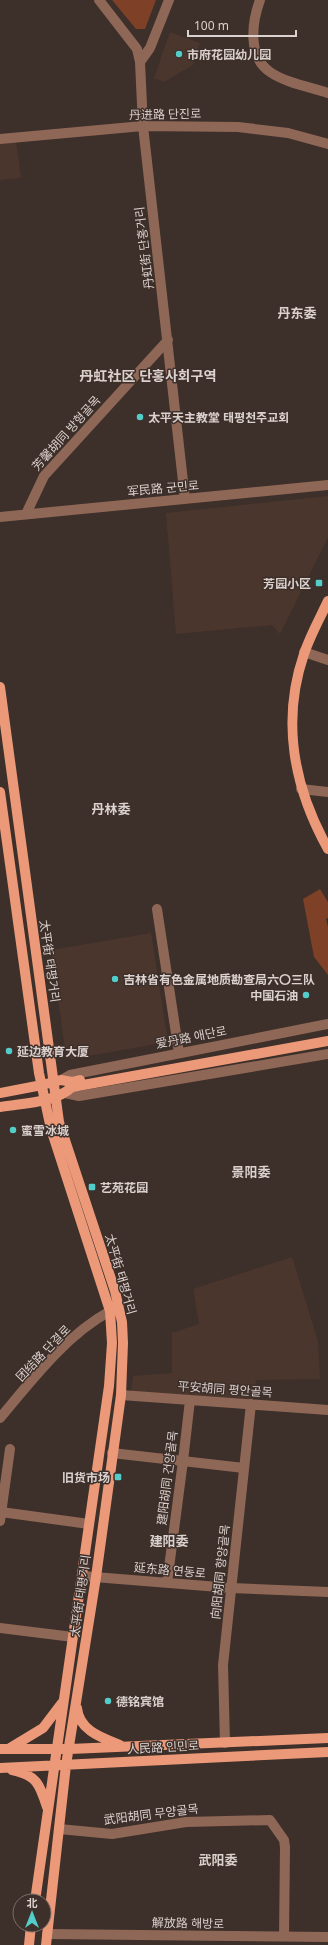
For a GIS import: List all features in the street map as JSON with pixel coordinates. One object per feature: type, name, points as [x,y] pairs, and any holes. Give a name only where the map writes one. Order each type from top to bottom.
[{"type":"main road","points":[[328,601],[304,652],[297,677],[292,718],[294,754],[301,788],[314,822],[328,849]]},
{"type":"main road","name":"太平街 태평거리","points":[[0,687],[57,1081],[61,1094],[59,1122],[112,1278],[120,1310],[123,1362],[96,1577],[70,1749],[66,1765],[46,1945]]},
{"type":"main road","name":"太平街 태평거리","points":[[0,792],[37,1062],[51,1129],[110,1311],[112,1343],[111,1369],[36,1893]]},
{"type":"main road","name":"爱丹路 애단로","points":[[0,1093],[57,1081],[72,1082],[328,1034]]},
{"type":"main road","points":[[0,1107],[45,1099],[61,1094],[72,1087],[328,1041]]},
{"type":"main road","points":[[13,1090],[16,1104]]},
{"type":"main road","points":[[4,1749],[43,1728],[64,1700]]},
{"type":"main road","points":[[77,1701],[78,1713],[88,1730],[124,1746]]},
{"type":"main road","name":"人民路 인민로","points":[[4,1749],[70,1749],[328,1738]]},
{"type":"main road","name":"人民路 인민로","points":[[0,1768],[328,1752]]},
{"type":"main road","points":[[0,1768],[21,1772],[34,1779],[41,1788],[48,1810]]},
{"type":"main road","points":[[29,1945],[30,1933]]},
{"type":"street","name":"丹虹街 단홍거리","points":[[99,0],[137,49],[140,62],[143,126],[185,499]]},
{"type":"street","points":[[140,62],[150,48],[169,0]]},
{"type":"street","points":[[260,0],[253,23],[253,40],[262,65],[270,72],[280,77],[328,93]]},
{"type":"street","name":"丹进路 단진로","points":[[0,139],[143,126],[238,127],[288,133],[328,144]]},
{"type":"street","name":"芳馨胡同 방형골목","points":[[26,514],[44,476],[168,340]]},
{"type":"street","name":"军民路 군민로","points":[[0,517],[328,485]]},
{"type":"street","points":[[304,652],[328,660]]},
{"type":"street","points":[[301,788],[328,792]]},
{"type":"street","points":[[157,909],[179,1053]]},
{"type":"street","name":"爱丹路 애단로","points":[[57,1081],[70,1075],[328,1024]]},
{"type":"street","points":[[61,1094],[79,1096],[328,1054]]},
{"type":"street","name":"团结路 단결로","points":[[0,1418],[68,1342],[99,1317],[110,1311]]},
{"type":"street","name":"平安胡同 평안골목","points":[[120,1395],[328,1410]]},
{"type":"street","name":"建阳胡同 건양골목","points":[[167,1583],[184,1462],[190,1400]]},
{"type":"street","name":"向阳胡同 향양골목","points":[[225,1743],[223,1665],[251,1404]]},
{"type":"street","points":[[10,1449],[0,1518],[89,1524]]},
{"type":"street","points":[[112,1453],[244,1468]]},
{"type":"street","name":"延东路 연동로","points":[[82,1576],[231,1588],[328,1592]]},
{"type":"street","points":[[0,1628],[73,1637]]},
{"type":"street","name":"武阳胡同 무양골목","points":[[59,1829],[112,1834],[186,1822],[270,1820],[284,1840],[285,1847],[284,1937]]},
{"type":"street","name":"解放路 해방로","points":[[47,1934],[242,1941],[284,1937],[328,1937]]},
{"type":"shaded area","points":[[112,0],[156,0],[145,29],[136,29]]},
{"type":"shaded area","name":"市府花园幼儿园","points":[[170,32],[200,43],[193,65],[164,82],[154,78]]},
{"type":"shaded area","points":[[16,141],[21,178],[0,180],[0,142]]},
{"type":"shaded area","points":[[328,496],[328,537],[280,634],[272,625],[176,634],[166,513]]},
{"type":"shaded area","points":[[320,889],[328,902],[328,918],[326,919],[328,927],[328,975],[314,957],[303,899]]},
{"type":"shaded area","points":[[151,933],[168,1042],[71,1059],[66,1055],[51,950]]},
{"type":"shaded area","points":[[292,1257],[318,1341],[320,1379],[256,1380],[254,1399],[131,1392],[133,1376],[172,1373],[172,1333],[199,1324],[193,1289]]},
{"type":"place","name":"市府花园幼儿园","points":[[179,54]]},
{"type":"place","name":"太平天主教堂 태평천주교회","points":[[140,417]]},
{"type":"place","name":"芳园小区","points":[[319,583]]},
{"type":"place","name":"吉林省有色金属地质勘查局六〇三队","points":[[115,979]]},
{"type":"place","name":"中国石油","points":[[306,995]]},
{"type":"place","name":"延边教育大厦","points":[[9,1051]]},
{"type":"place","name":"蜜雪冰城","points":[[13,1130]]},
{"type":"place","name":"艺苑花园","points":[[92,1187]]},
{"type":"place","name":"旧货市场","points":[[118,1477]]},
{"type":"place","name":"德铭宾馆","points":[[108,1701]]},
{"type":"district","name":"丹东委","points":[[297,313]]},
{"type":"district","name":"丹虹社区 단홍사회구역","points":[[148,375]]},
{"type":"district","name":"丹林委","points":[[111,809]]},
{"type":"district","name":"景阳委","points":[[251,1172]]},
{"type":"district","name":"建阳委","points":[[169,1541]]},
{"type":"district","name":"武阳委","points":[[218,1860]]}]
